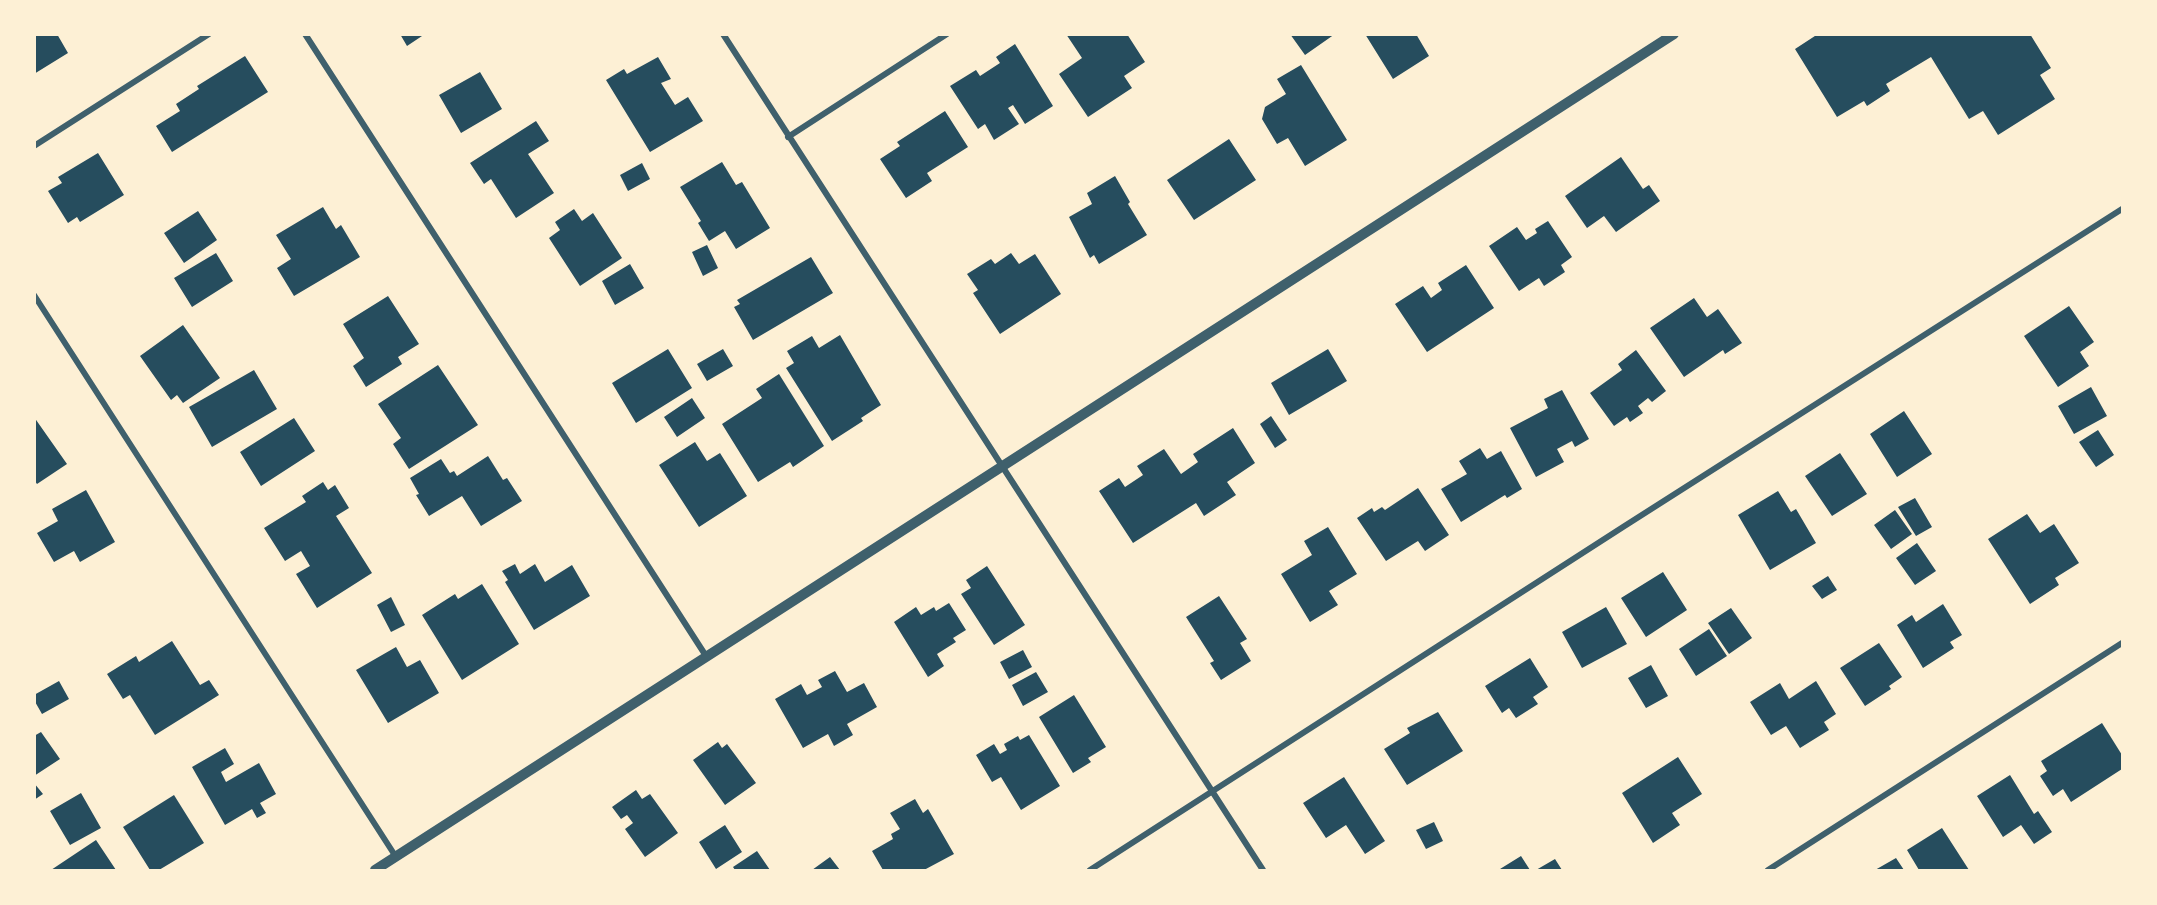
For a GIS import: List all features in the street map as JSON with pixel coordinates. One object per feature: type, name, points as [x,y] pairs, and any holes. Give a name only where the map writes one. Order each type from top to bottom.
[{"type":"street","points":[[34,146],[209,34]]},
{"type":"street","points":[[305,34],[706,656]]},
{"type":"street","points":[[723,34],[1263,870]]},
{"type":"street","points":[[788,137],[947,34]]},
{"type":"street","points":[[375,870],[1674,34]]},
{"type":"street","points":[[1090,870],[2122,209]]},
{"type":"street","points":[[34,295],[396,857]]},
{"type":"street","points":[[1768,870],[2122,643]]},
{"type":"building","points":[[34,34],[57,34],[68,53],[34,74]]},
{"type":"building","points":[[400,34],[425,34],[407,46]]},
{"type":"building","points":[[1066,34],[1127,34],[1145,62],[1124,76],[1132,88],[1088,117],[1059,74],[1082,58]]},
{"type":"building","points":[[1290,34],[1335,34],[1305,55]]},
{"type":"building","points":[[1365,34],[1416,34],[1429,56],[1393,79]]},
{"type":"building","points":[[1818,34],[2030,34],[2051,68],[2040,75],[2055,99],[1998,135],[1983,111],[1969,119],[1931,57],[1886,84],[1890,91],[1867,106],[1864,101],[1837,117],[1795,49]]},
{"type":"building","points":[[1015,44],[1053,106],[1025,124],[1013,105],[1008,108],[1019,124],[994,140],[985,124],[978,129],[950,86],[976,70],[980,76],[1000,63],[996,57]]},
{"type":"building","points":[[245,56],[268,92],[172,152],[156,126],[180,111],[176,104],[199,89],[197,86]]},
{"type":"building","points":[[658,57],[671,79],[661,83],[675,105],[688,97],[703,121],[650,152],[606,80],[624,69],[627,74]]},
{"type":"building","points":[[1301,65],[1347,140],[1305,166],[1288,138],[1277,144],[1262,119],[1265,107],[1286,94],[1277,79]]},
{"type":"building","points":[[480,72],[502,109],[461,133],[439,95]]},
{"type":"building","points":[[945,111],[968,147],[927,173],[932,181],[906,198],[880,159],[900,146],[897,142]]},
{"type":"building","points":[[536,121],[549,141],[528,154],[554,193],[516,218],[491,179],[484,184],[470,163]]},
{"type":"building","points":[[1229,139],[1256,180],[1194,220],[1167,180]]},
{"type":"building","points":[[98,153],[124,195],[80,222],[77,217],[68,223],[48,191],[62,183],[58,177]]},
{"type":"building","points":[[1621,157],[1643,189],[1649,185],[1660,201],[1616,232],[1604,216],[1587,228],[1565,196]]},
{"type":"building","points":[[722,162],[736,185],[742,182],[770,228],[736,249],[725,231],[709,241],[698,223],[701,221],[680,187]]},
{"type":"building","points":[[642,163],[650,179],[628,191],[620,175]]},
{"type":"building","points":[[1115,176],[1130,202],[1128,204],[1147,235],[1099,264],[1094,255],[1090,258],[1069,217],[1092,204],[1087,193]]},
{"type":"building","points":[[323,207],[336,229],[341,225],[360,257],[294,296],[277,268],[291,259],[276,235]]},
{"type":"building","points":[[574,209],[582,221],[593,213],[622,258],[580,286],[549,238],[560,230],[555,222]]},
{"type":"building","points":[[198,211],[217,240],[184,263],[164,233]]},
{"type":"building","points":[[1548,221],[1572,257],[1561,265],[1565,272],[1544,286],[1539,278],[1519,291],[1489,246],[1517,227],[1526,240],[1537,233],[1535,229]]},
{"type":"building","points":[[707,245],[718,268],[703,276],[692,252]]},
{"type":"building","points":[[216,253],[233,281],[192,307],[174,278]]},
{"type":"building","points":[[1011,253],[1019,264],[1035,254],[1061,294],[1000,334],[973,293],[978,290],[967,274],[991,259],[995,264]]},
{"type":"building","points":[[811,257],[833,293],[753,340],[734,307],[740,304],[737,300]]},
{"type":"building","points":[[630,264],[644,288],[615,305],[602,281]]},
{"type":"building","points":[[1466,265],[1494,308],[1427,352],[1395,304],[1423,286],[1431,298],[1442,290],[1438,283]]},
{"type":"building","points":[[388,296],[419,344],[398,357],[402,364],[366,387],[353,366],[364,358],[343,324]]},
{"type":"building","points":[[1694,298],[1707,317],[1718,309],[1742,343],[1725,354],[1723,350],[1684,377],[1650,328]]},
{"type":"building","points":[[2069,306],[2094,342],[2080,352],[2089,366],[2058,387],[2024,336]]},
{"type":"building","points":[[183,325],[220,378],[183,403],[177,395],[171,400],[140,356]]},
{"type":"building","points":[[840,335],[881,405],[861,418],[863,421],[832,441],[786,368],[794,363],[787,351],[812,336],[819,348]]},
{"type":"building","points":[[668,349],[692,388],[636,423],[612,383]]},
{"type":"building","points":[[723,349],[733,366],[707,381],[697,364]]},
{"type":"building","points":[[1328,349],[1347,381],[1289,415],[1271,383]]},
{"type":"building","points":[[1636,350],[1666,391],[1652,402],[1648,398],[1638,406],[1643,413],[1630,422],[1627,417],[1614,426],[1590,393],[1622,370],[1618,364]]},
{"type":"building","points":[[438,365],[478,425],[409,469],[393,444],[401,438],[378,404]]},
{"type":"building","points":[[254,370],[277,409],[212,447],[189,407]]},
{"type":"building","points":[[779,374],[824,446],[793,467],[790,462],[758,482],[722,424],[762,398],[756,389]]},
{"type":"building","points":[[2091,387],[2107,416],[2074,434],[2058,406]]},
{"type":"building","points":[[1562,390],[1589,439],[1575,447],[1572,441],[1557,449],[1564,462],[1536,477],[1510,428],[1548,408],[1544,399]]},
{"type":"building","points":[[692,398],[705,418],[677,437],[664,417]]},
{"type":"building","points":[[1904,411],[1932,454],[1897,477],[1870,434]]},
{"type":"building","points":[[1271,416],[1287,440],[1275,448],[1260,424]]},
{"type":"building","points":[[34,417],[67,464],[37,484],[34,480]]},
{"type":"building","points":[[294,418],[315,451],[261,486],[240,452]]},
{"type":"building","points":[[1233,428],[1255,463],[1227,482],[1236,495],[1204,516],[1196,503],[1133,543],[1099,491],[1119,478],[1125,487],[1143,475],[1137,466],[1164,449],[1181,474],[1198,462],[1193,454]]},
{"type":"building","points":[[2098,430],[2114,455],[2096,467],[2079,442]]},
{"type":"building","points":[[695,442],[707,461],[720,453],[747,496],[699,527],[659,465]]},
{"type":"building","points":[[1480,448],[1487,459],[1501,451],[1522,489],[1507,498],[1505,495],[1461,522],[1441,489],[1467,474],[1459,461]]},
{"type":"building","points":[[1840,453],[1867,494],[1832,516],[1805,476]]},
{"type":"building","points":[[488,456],[503,480],[507,478],[522,501],[481,526],[462,496],[429,516],[416,495],[419,494],[410,478],[441,459],[450,473],[454,471],[457,476]]},
{"type":"building","points":[[323,482],[328,490],[335,485],[349,508],[336,516],[372,573],[317,608],[296,574],[310,566],[301,551],[285,561],[264,528],[306,502],[302,496]]},
{"type":"building","points":[[1418,488],[1449,535],[1425,551],[1418,541],[1386,561],[1357,518],[1372,508],[1374,512],[1382,507],[1385,510]]},
{"type":"building","points":[[86,490],[115,542],[80,562],[74,551],[54,562],[37,533],[58,521],[52,509]]},
{"type":"building","points":[[1778,491],[1791,512],[1796,509],[1816,543],[1770,570],[1738,515]]},
{"type":"building","points":[[1915,498],[1932,527],[1916,536],[1898,507]]},
{"type":"building","points":[[1895,510],[1912,534],[1891,549],[1874,525]]},
{"type":"building","points":[[2027,514],[2040,533],[2054,524],[2079,563],[2055,578],[2059,585],[2030,604],[1988,539]]},
{"type":"building","points":[[1328,527],[1357,574],[1329,591],[1338,605],[1310,622],[1281,574],[1312,555],[1304,541]]},
{"type":"building","points":[[1917,543],[1936,571],[1915,585],[1896,558]]},
{"type":"building","points":[[515,564],[520,574],[535,564],[545,582],[572,565],[590,596],[534,630],[505,582],[508,580],[502,571]]},
{"type":"building","points":[[987,566],[1025,625],[994,645],[961,594],[971,588],[966,580]]},
{"type":"building","points":[[1663,572],[1687,610],[1646,637],[1621,598]]},
{"type":"building","points":[[1828,576],[1837,590],[1822,599],[1812,586]]},
{"type":"building","points":[[482,584],[519,644],[462,680],[422,615],[455,594],[458,599]]},
{"type":"building","points":[[1219,596],[1247,639],[1240,643],[1251,661],[1221,680],[1210,663],[1214,661],[1186,617]]},
{"type":"building","points":[[391,597],[405,625],[391,632],[377,605]]},
{"type":"building","points":[[949,603],[966,630],[953,638],[956,642],[937,654],[944,666],[928,677],[894,622],[916,607],[921,615],[934,607],[936,611]]},
{"type":"building","points":[[1943,604],[1962,635],[1950,642],[1954,648],[1923,668],[1897,625],[1912,615],[1916,622]]},
{"type":"building","points":[[1606,607],[1627,644],[1582,668],[1562,632]]},
{"type":"building","points":[[1731,608],[1752,638],[1729,654],[1708,623]]},
{"type":"building","points":[[1709,629],[1727,656],[1696,676],[1679,649]]},
{"type":"building","points":[[172,641],[200,685],[209,680],[219,695],[155,735],[130,695],[123,699],[107,674],[136,656],[139,662]]},
{"type":"building","points":[[1879,643],[1902,677],[1889,686],[1891,689],[1865,706],[1840,668]]},
{"type":"building","points":[[396,647],[407,667],[420,660],[439,693],[388,723],[356,670]]},
{"type":"building","points":[[1023,650],[1032,667],[1009,679],[1000,662]]},
{"type":"building","points":[[1530,658],[1548,687],[1533,697],[1538,704],[1516,718],[1509,708],[1502,713],[1485,686]]},
{"type":"building","points":[[1651,665],[1668,696],[1646,708],[1628,678]]},
{"type":"building","points":[[835,671],[847,692],[864,683],[877,707],[847,724],[853,735],[834,746],[828,734],[803,748],[775,699],[801,684],[807,695],[822,687],[818,680]]},
{"type":"building","points":[[1036,672],[1048,692],[1023,706],[1012,685]]},
{"type":"building","points":[[59,681],[69,699],[42,714],[34,700],[34,695]]},
{"type":"building","points":[[1816,681],[1836,714],[1824,722],[1829,730],[1800,748],[1786,726],[1771,735],[1750,702],[1780,683],[1789,699]]},
{"type":"building","points":[[1074,695],[1106,747],[1088,758],[1091,762],[1073,773],[1039,717]]},
{"type":"building","points":[[1438,712],[1463,751],[1407,785],[1384,749],[1410,733],[1407,728]]},
{"type":"building","points":[[2102,723],[2122,755],[2122,769],[2071,802],[2063,789],[2053,796],[2040,776],[2047,771],[2041,761]]},
{"type":"building","points":[[41,732],[60,759],[34,776],[34,736]]},
{"type":"building","points":[[1029,735],[1060,786],[1021,810],[1001,777],[992,782],[976,755],[994,744],[1000,754],[1007,750],[1004,744],[1018,736],[1020,740]]},
{"type":"building","points":[[718,742],[722,748],[727,744],[756,783],[725,805],[693,760]]},
{"type":"building","points":[[225,748],[234,764],[221,772],[226,782],[259,763],[276,794],[260,803],[266,813],[257,818],[252,809],[225,825],[192,767]]},
{"type":"building","points":[[1678,757],[1702,794],[1672,813],[1680,825],[1653,843],[1622,793]]},
{"type":"building","points":[[2010,775],[2034,814],[2038,811],[2052,832],[2034,844],[2021,825],[2003,837],[1977,796]]},
{"type":"building","points":[[1344,777],[1385,841],[1365,854],[1346,825],[1326,838],[1303,803]]},
{"type":"building","points":[[34,783],[43,794],[34,800]]},
{"type":"building","points":[[636,790],[642,799],[650,794],[678,833],[645,857],[625,829],[633,823],[627,815],[621,819],[612,807]]},
{"type":"building","points":[[81,793],[101,828],[70,845],[50,811]]},
{"type":"building","points":[[174,795],[204,843],[159,870],[150,870],[123,827]]},
{"type":"building","points":[[915,799],[923,813],[928,809],[954,854],[924,870],[883,870],[872,851],[893,839],[891,834],[900,829],[890,813]]},
{"type":"building","points":[[1434,822],[1443,841],[1426,849],[1416,830]]},
{"type":"building","points":[[725,825],[742,852],[716,869],[699,842]]},
{"type":"building","points":[[1942,828],[1969,870],[1919,870],[1907,850]]},
{"type":"building","points":[[96,840],[116,870],[51,870]]},
{"type":"building","points":[[757,851],[770,870],[735,870],[733,867]]},
{"type":"building","points":[[1521,856],[1530,870],[1500,869]]},
{"type":"building","points":[[830,857],[840,870],[812,870]]},
{"type":"building","points":[[1896,858],[1904,870],[1875,870]]},
{"type":"building","points":[[1555,859],[1562,870],[1536,870]]}]
